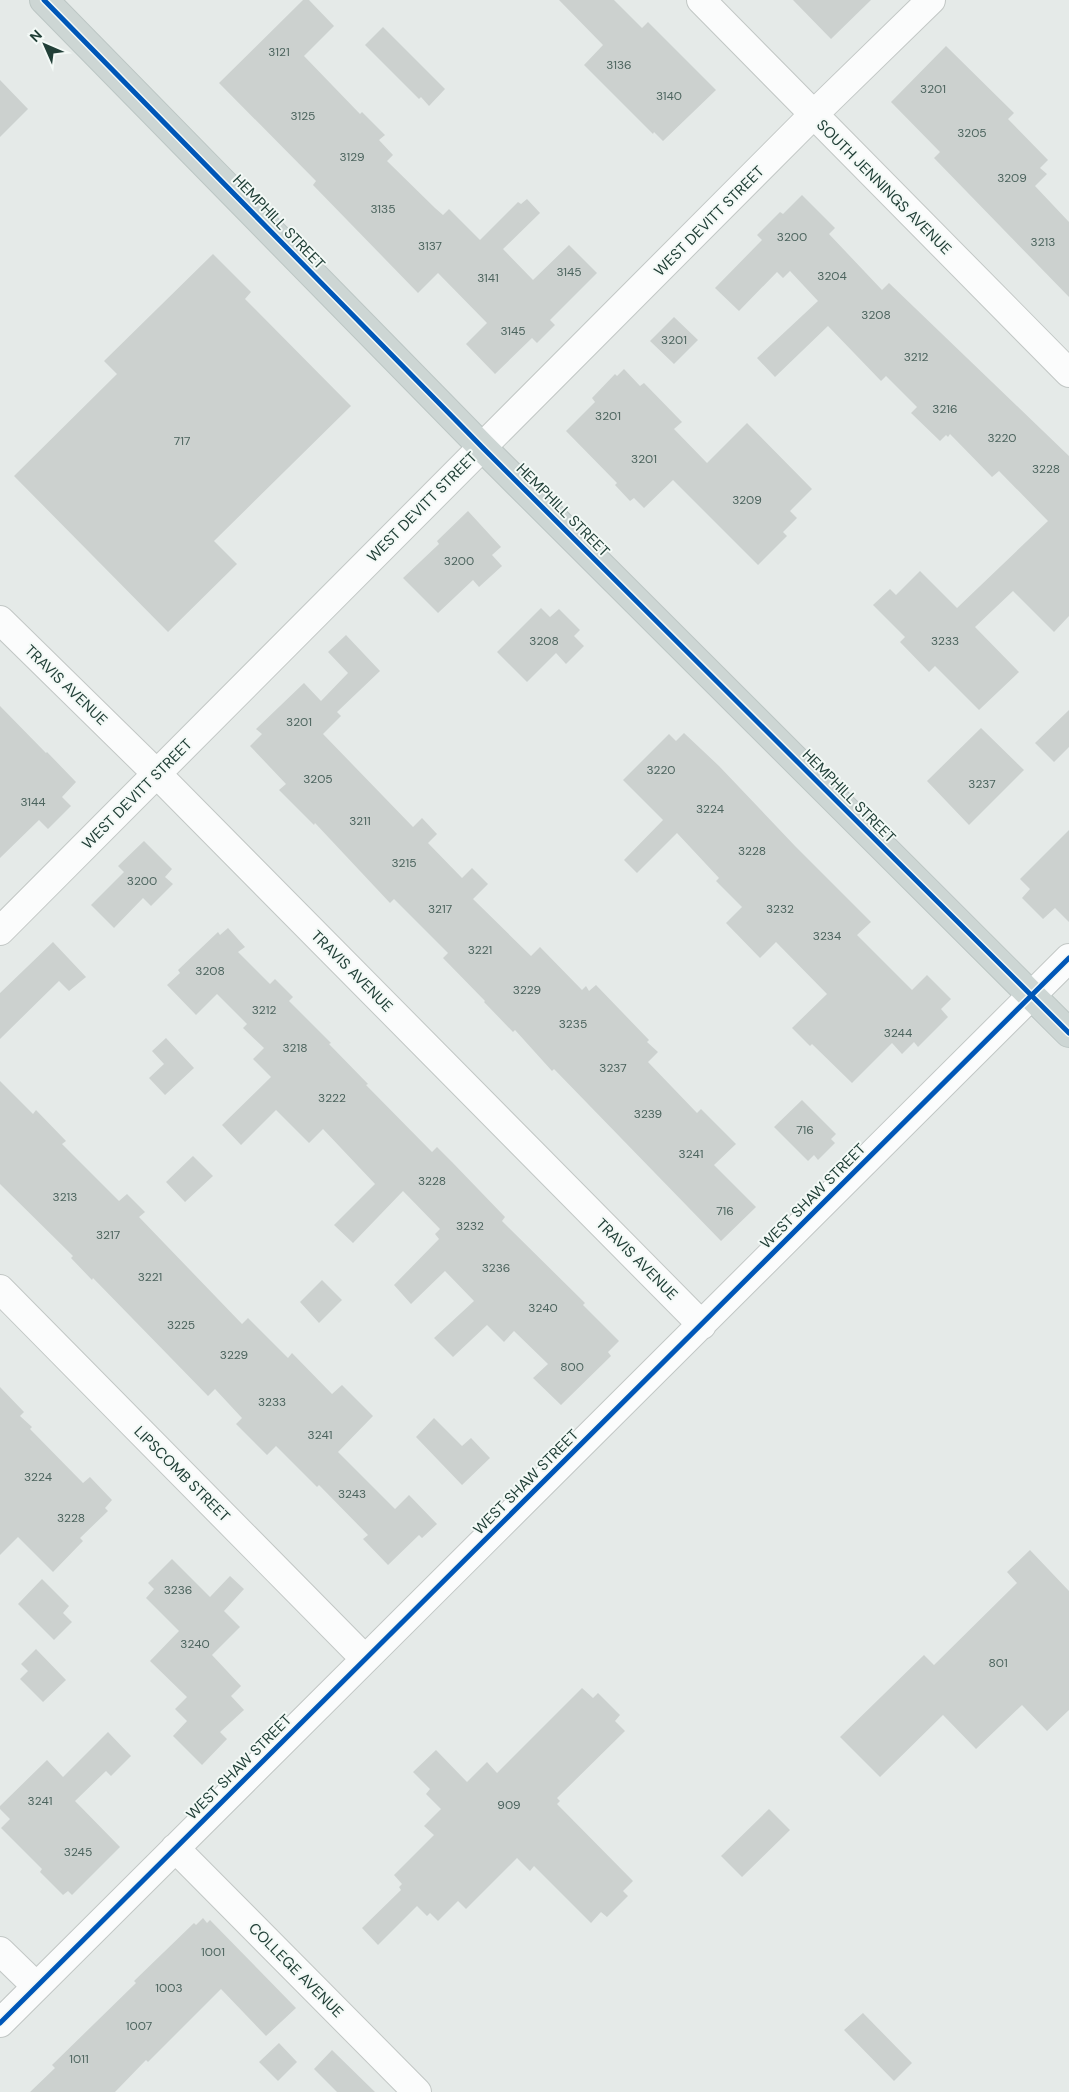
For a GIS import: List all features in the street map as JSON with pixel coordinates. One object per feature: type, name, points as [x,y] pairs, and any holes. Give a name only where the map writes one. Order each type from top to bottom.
[{"type":"main road","name":"HEMPHILL STREET","points":[[44,0],[482,447],[1069,1033]]},
{"type":"street","name":"SOUTH JENNINGS AVENUE","points":[[701,0],[1069,373]]},
{"type":"street","name":"WEST DEVITT STREET","points":[[0,931],[931,0]]},
{"type":"street","name":"TRAVIS AVENUE","points":[[0,620],[157,774],[702,1325]]},
{"type":"street","name":"WEST SHAW STREET","points":[[0,2023],[1069,958]]},
{"type":"street","name":"LIPSCOMB STREET","points":[[0,1289],[364,1659]]},
{"type":"street","name":"COLLEGE AVENUE","points":[[175,1848],[417,2092]]},
{"type":"street","points":[[0,1951],[36,1986]]},
{"type":"building","points":[[303,0],[309,0],[334,26],[304,56],[360,114],[362,112],[385,135],[379,140],[393,155],[387,161],[435,208],[443,215],[449,209],[480,240],[518,202],[521,204],[527,199],[540,213],[503,249],[533,280],[569,245],[597,273],[550,320],[555,325],[537,343],[532,338],[495,374],[466,344],[487,323],[438,273],[418,293],[313,185],[316,181],[219,83]]},
{"type":"building","points":[[559,0],[614,0],[642,28],[648,22],[716,90],[663,141],[654,132],[653,134],[584,65],[603,45]]},
{"type":"building","points":[[793,0],[871,0],[831,39]]},
{"type":"building","points":[[383,27],[445,89],[429,106],[421,97],[419,99],[365,45]]},
{"type":"building","points":[[946,46],[1014,113],[1008,119],[1048,160],[1040,168],[1047,174],[1035,186],[1069,222],[1069,297],[934,158],[940,152],[891,102]]},
{"type":"building","points":[[0,80],[28,109],[0,137]]},
{"type":"building","points":[[802,195],[835,228],[829,234],[882,290],[889,283],[1069,456],[1069,616],[1054,632],[1013,591],[975,627],[1019,672],[979,710],[935,666],[929,672],[900,642],[905,637],[873,605],[890,589],[896,595],[920,571],[957,608],[1048,521],[999,471],[992,477],[950,434],[940,441],[911,413],[917,407],[886,376],[881,381],[828,326],[775,377],[757,358],[818,301],[790,271],[783,278],[777,272],[739,311],[715,288],[762,240],[757,235],[780,212],[783,214]]},
{"type":"building","points":[[213,254],[251,292],[245,299],[351,406],[214,541],[237,564],[168,632],[14,476],[117,374],[104,361]]},
{"type":"building","points":[[674,317],[698,340],[674,364],[650,341]]},
{"type":"building","points":[[624,369],[640,386],[644,383],[682,422],[674,429],[707,463],[747,423],[812,489],[790,511],[797,518],[783,532],[787,536],[758,565],[673,480],[644,508],[634,498],[630,501],[615,485],[617,483],[566,431],[595,402],[592,398],[615,374],[617,376]]},
{"type":"building","points":[[468,511],[501,547],[492,555],[502,566],[479,587],[473,580],[438,613],[403,578],[439,544],[437,541]]},
{"type":"building","points":[[541,608],[550,617],[559,609],[580,630],[574,636],[584,646],[566,664],[556,653],[527,682],[497,652]]},
{"type":"building","points":[[346,635],[380,671],[337,712],[341,716],[323,734],[413,827],[422,818],[437,834],[428,843],[462,878],[472,868],[488,884],[473,899],[531,956],[540,947],[582,990],[586,986],[589,991],[596,985],[649,1040],[647,1042],[658,1052],[648,1062],[697,1113],[701,1109],[736,1144],[714,1165],[756,1207],[721,1241],[554,1069],[552,1071],[515,1030],[513,1032],[484,1002],[443,958],[448,953],[394,899],[390,903],[315,823],[314,825],[279,790],[286,784],[250,746],[262,734],[256,729],[304,683],[321,701],[348,673],[328,652]]},
{"type":"building","points":[[0,706],[76,782],[62,797],[71,806],[48,829],[39,820],[0,858]]},
{"type":"building","points":[[1069,710],[1069,747],[1054,762],[1035,743]]},
{"type":"building","points":[[981,728],[1024,770],[969,825],[927,781]]},
{"type":"building","points":[[684,733],[719,766],[871,922],[857,935],[912,990],[927,975],[951,999],[941,1009],[948,1017],[918,1047],[914,1042],[902,1054],[892,1043],[852,1083],[812,1044],[810,1046],[792,1028],[827,994],[776,942],[760,958],[726,923],[742,907],[716,881],[719,878],[677,833],[637,873],[624,860],[663,820],[623,780],[669,734],[676,741]]},
{"type":"building","points":[[1069,830],[1069,922],[1055,908],[1043,919],[1022,898],[1030,889],[1020,879]]},
{"type":"building","points":[[144,841],[172,869],[165,877],[173,884],[151,906],[143,898],[114,928],[91,905],[124,872],[118,866]]},
{"type":"building","points":[[228,928],[245,947],[238,952],[270,984],[275,979],[293,997],[289,1001],[331,1043],[329,1044],[368,1084],[366,1085],[432,1152],[437,1147],[452,1162],[505,1217],[502,1221],[585,1303],[583,1305],[619,1341],[608,1352],[611,1356],[561,1405],[533,1378],[548,1364],[514,1331],[504,1342],[487,1325],[453,1357],[434,1338],[474,1301],[445,1271],[411,1304],[394,1285],[439,1239],[435,1234],[440,1229],[403,1191],[353,1243],[334,1225],[375,1184],[323,1129],[309,1143],[276,1110],[241,1145],[222,1125],[271,1077],[253,1059],[264,1048],[243,1028],[247,1024],[217,994],[196,1015],[167,985],[180,973],[178,970],[218,932],[220,935]]},
{"type":"building","points":[[53,942],[86,977],[69,991],[59,981],[0,1039],[0,993]]},
{"type":"building","points":[[166,1038],[194,1068],[165,1095],[149,1078],[164,1064],[152,1051]]},
{"type":"building","points":[[0,1081],[33,1114],[36,1110],[66,1141],[62,1144],[119,1201],[127,1194],[145,1212],[139,1217],[242,1324],[248,1318],[288,1358],[292,1353],[332,1394],[342,1385],[373,1416],[338,1452],[395,1509],[409,1495],[437,1524],[422,1538],[419,1535],[388,1565],[363,1539],[368,1535],[319,1485],[317,1487],[276,1446],[267,1455],[236,1424],[242,1418],[215,1389],[208,1396],[93,1278],[92,1280],[71,1258],[73,1256],[0,1184]]},
{"type":"building","points":[[802,1100],[836,1134],[831,1139],[835,1143],[818,1160],[814,1155],[808,1161],[774,1127]]},
{"type":"building","points":[[193,1156],[213,1176],[185,1202],[166,1182]]},
{"type":"building","points":[[322,1280],[342,1300],[319,1323],[300,1302]]},
{"type":"building","points":[[0,1387],[24,1412],[20,1416],[32,1427],[30,1429],[83,1483],[90,1477],[112,1500],[105,1508],[108,1511],[80,1538],[83,1541],[53,1572],[18,1537],[0,1555]]},
{"type":"building","points":[[434,1418],[462,1446],[471,1438],[490,1458],[462,1485],[416,1437]]},
{"type":"building","points":[[1030,1550],[1069,1591],[1069,1710],[1047,1731],[1022,1705],[976,1749],[943,1715],[880,1777],[840,1737],[924,1655],[934,1665],[1017,1583],[1007,1572]]},
{"type":"building","points":[[172,1559],[210,1597],[230,1576],[244,1589],[224,1611],[240,1627],[212,1655],[241,1686],[231,1696],[244,1710],[220,1732],[227,1739],[202,1765],[173,1736],[187,1721],[175,1709],[187,1697],[150,1661],[179,1631],[146,1598],[154,1589],[148,1583]]},
{"type":"building","points":[[42,1579],[69,1606],[63,1613],[72,1622],[54,1640],[18,1604]]},
{"type":"building","points":[[36,1649],[66,1680],[43,1702],[20,1679],[28,1671],[21,1664]]},
{"type":"building","points":[[582,1688],[593,1698],[598,1693],[620,1715],[615,1721],[625,1731],[557,1798],[560,1801],[557,1804],[633,1881],[623,1891],[628,1896],[607,1917],[601,1912],[591,1923],[534,1866],[530,1871],[517,1858],[466,1909],[458,1901],[438,1921],[430,1913],[427,1916],[417,1906],[378,1945],[362,1928],[401,1890],[399,1887],[402,1884],[394,1875],[434,1835],[424,1826],[441,1809],[426,1794],[430,1789],[413,1772],[436,1750],[467,1782],[487,1762],[497,1773]]},
{"type":"building","points":[[108,1732],[131,1756],[111,1776],[106,1771],[75,1801],[120,1847],[72,1895],[68,1891],[63,1895],[40,1872],[42,1869],[1,1828],[10,1819],[0,1809],[0,1806],[47,1760],[63,1777]]},
{"type":"building","points":[[769,1809],[790,1830],[742,1877],[721,1856]]},
{"type":"building","points":[[203,1918],[207,1923],[210,1920],[296,2008],[266,2036],[221,1989],[115,2092],[30,2092],[55,2068],[52,2065],[136,1983],[134,1981],[194,1923],[196,1925]]},
{"type":"building","points":[[863,2013],[912,2063],[894,2081],[844,2030]]},
{"type":"building","points":[[279,2043],[297,2062],[278,2081],[259,2062]]},
{"type":"building","points":[[332,2050],[375,2092],[337,2092],[314,2069]]},
{"type":"cycle path","points":[[44,0],[482,447],[1069,1033]]},
{"type":"cycle path","points":[[0,2023],[1069,958]]}]
